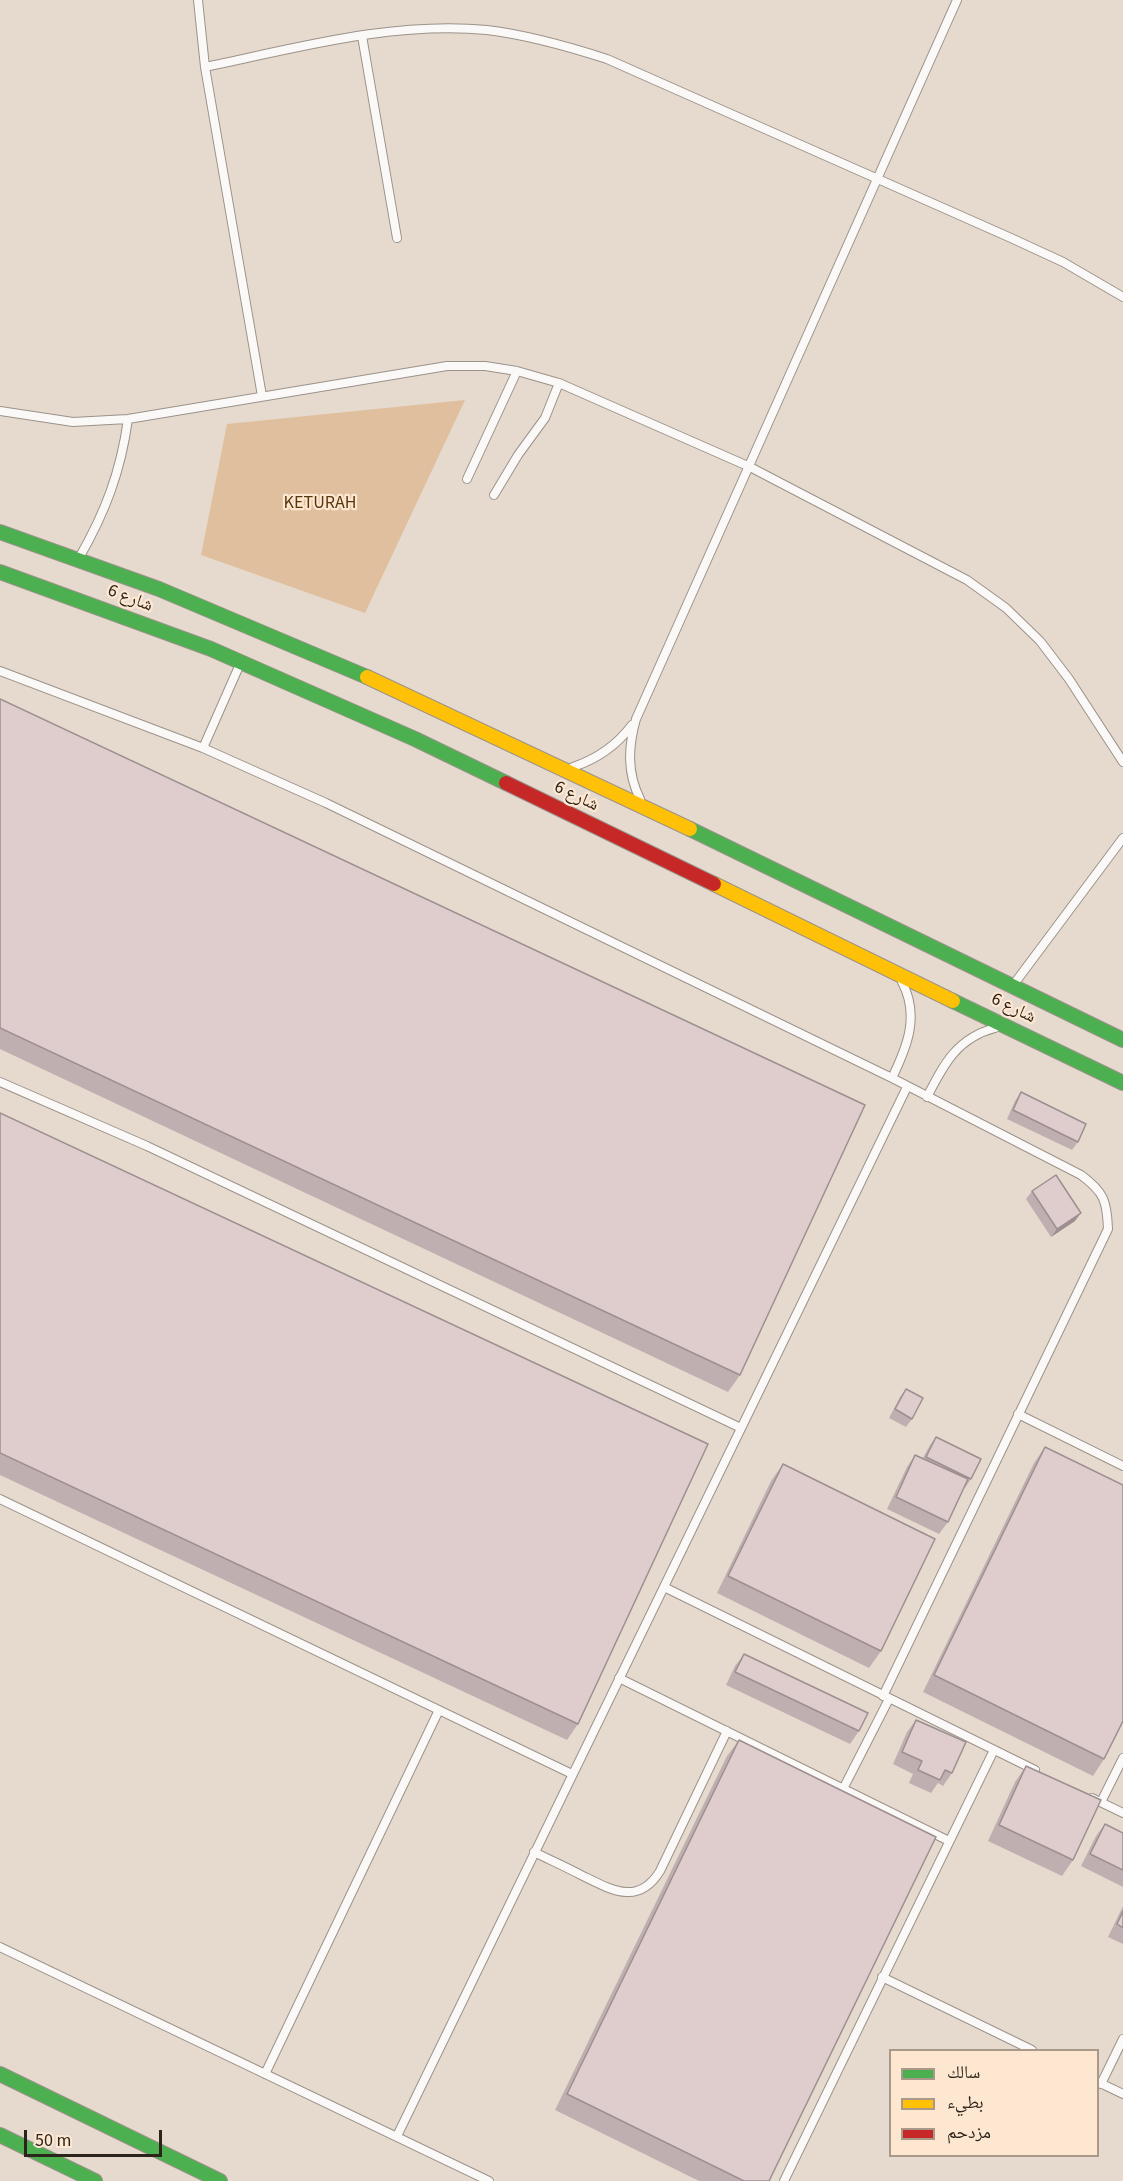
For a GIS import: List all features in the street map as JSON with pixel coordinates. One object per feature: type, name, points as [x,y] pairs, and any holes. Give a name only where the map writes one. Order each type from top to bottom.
[{"type":"street","name":"شارع 6","points":[[0,532],[78,558],[320,655],[645,807],[1123,1040]]},
{"type":"street","name":"شارع 6","points":[[0,572],[241,662],[415,739],[897,971],[1123,1083]]},
{"type":"street","points":[[0,2074],[220,2181]]},
{"type":"street","points":[[0,2135],[95,2181]]},
{"type":"lane","points":[[198,0],[205,67],[261,396]]},
{"type":"lane","points":[[567,770],[606,751],[626,734],[636,719],[750,467],[876,177],[957,0]]},
{"type":"lane","points":[[205,67],[403,30],[465,29],[527,36],[567,46],[607,59],[876,177],[1063,262],[1123,297]]},
{"type":"lane","points":[[362,36],[397,238]]},
{"type":"lane","points":[[0,411],[73,422],[129,419],[447,366],[485,366],[517,371],[559,383],[750,467],[967,580],[1006,608],[1040,641],[1069,679],[1123,762]]},
{"type":"lane","points":[[467,479],[517,371]]},
{"type":"lane","points":[[494,495],[518,455],[541,424],[559,383]]},
{"type":"lane","points":[[78,558],[98,526],[112,492],[123,456],[129,419]]},
{"type":"lane","points":[[203,748],[241,662]]},
{"type":"lane","points":[[0,671],[203,748],[326,803],[892,1078],[1081,1175],[1099,1189],[1107,1208],[1108,1229],[1018,1414],[843,1789]]},
{"type":"lane","points":[[636,719],[629,755],[636,791],[645,807]]},
{"type":"lane","points":[[1012,986],[1123,837]]},
{"type":"lane","points":[[892,1078],[909,1042],[911,1024],[908,996],[897,971]]},
{"type":"lane","points":[[927,1097],[945,1061],[955,1049],[979,1032],[1009,1026]]},
{"type":"lane","points":[[0,1082],[147,1146],[741,1428]]},
{"type":"lane","points":[[396,2136],[907,1087]]},
{"type":"lane","points":[[1018,1414],[1123,1466]]},
{"type":"lane","points":[[0,1499],[572,1774]]},
{"type":"lane","points":[[663,1587],[1048,1776]]},
{"type":"lane","points":[[619,1677],[950,1841]]},
{"type":"lane","points":[[265,2074],[439,1710]]},
{"type":"lane","points":[[534,1852],[618,1892],[638,1891],[647,1886],[660,1871],[727,1731]]},
{"type":"lane","points":[[784,2181],[994,1750]]},
{"type":"lane","points":[[1101,1802],[1123,1758]]},
{"type":"lane","points":[[1080,1792],[1123,1813]]},
{"type":"lane","points":[[0,1947],[489,2181]]},
{"type":"lane","points":[[882,1977],[1030,2049]]},
{"type":"lane","points":[[1123,2039],[1099,2083],[1123,2094]]},
{"type":"green space","name":"KETURAH","points":[[465,400],[365,613],[201,555],[227,424]]},
{"type":"building","points":[[0,699],[865,1105],[740,1375],[0,1028]]},
{"type":"building","points":[[1021,1092],[1086,1124],[1078,1142],[1013,1110]]},
{"type":"building","points":[[0,1113],[708,1444],[578,1724],[0,1453]]},
{"type":"building","points":[[1056,1175],[1081,1213],[1057,1229],[1032,1191]]},
{"type":"building","points":[[906,1389],[923,1398],[912,1419],[895,1409]]},
{"type":"building","points":[[936,1437],[981,1459],[971,1479],[926,1457]]},
{"type":"building","points":[[1045,1447],[1123,1485],[1123,1721],[1104,1759],[934,1675]]},
{"type":"building","points":[[915,1455],[968,1479],[948,1522],[896,1497]]},
{"type":"building","points":[[783,1464],[935,1539],[881,1651],[728,1576]]},
{"type":"building","points":[[744,1654],[868,1713],[859,1731],[735,1672]]},
{"type":"building","points":[[916,1720],[966,1742],[952,1773],[945,1770],[940,1780],[918,1770],[922,1761],[902,1752]]},
{"type":"building","points":[[739,1740],[936,1837],[769,2181],[744,2181],[567,2094]]},
{"type":"building","points":[[1026,1766],[1101,1800],[1073,1860],[999,1825]]},
{"type":"building","points":[[1105,1824],[1123,1833],[1123,1870],[1090,1854]]},
{"type":"building","points":[[1123,1911],[1123,1928],[1117,1924]]},
{"type":"traffic: fast","points":[[0,532],[159,589],[367,677]]},
{"type":"traffic: fast","points":[[0,572],[211,649],[415,739],[506,783]]},
{"type":"traffic: fast","points":[[690,829],[1123,1040]]},
{"type":"traffic: fast","points":[[953,1001],[1123,1083]]},
{"type":"traffic: fast","points":[[0,2074],[220,2181]]},
{"type":"traffic: fast","points":[[0,2135],[95,2181]]},
{"type":"traffic: slow","points":[[367,677],[690,829]]},
{"type":"traffic: slow","points":[[714,884],[953,1001]]},
{"type":"traffic: jam","points":[[506,783],[714,884]]}]
